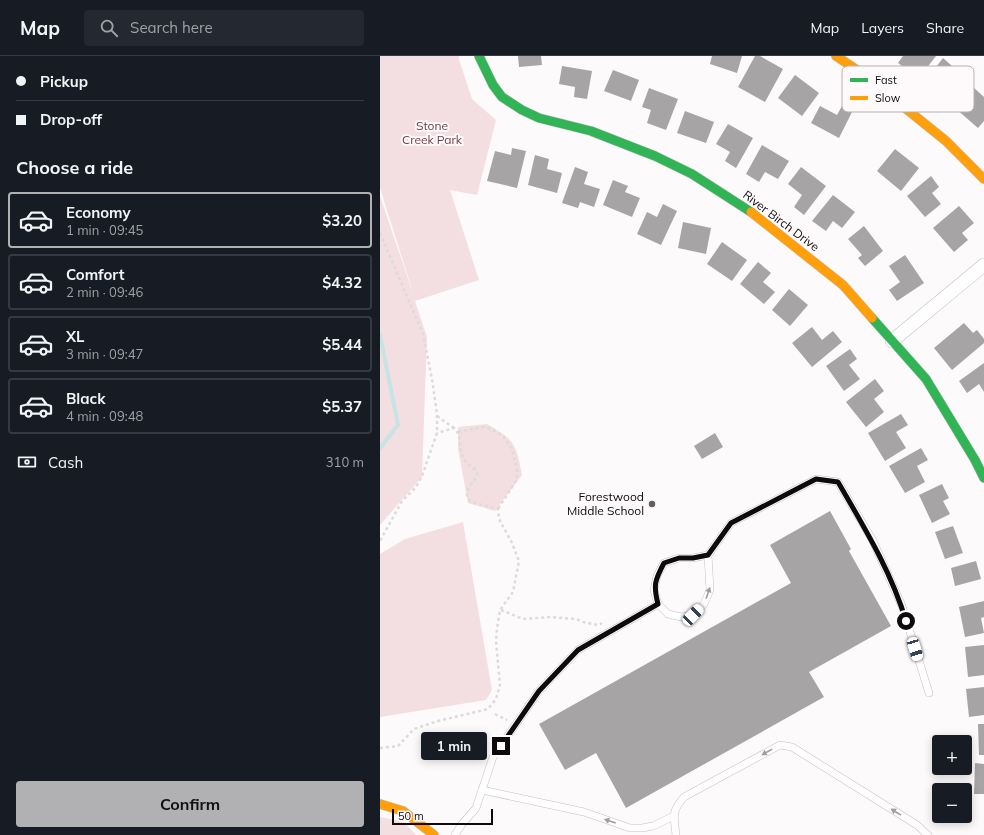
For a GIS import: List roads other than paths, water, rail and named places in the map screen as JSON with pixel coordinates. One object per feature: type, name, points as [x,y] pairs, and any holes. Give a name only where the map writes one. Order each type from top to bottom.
[{"type":"street","name":"River Birch Drive","points":[[480,56],[481,62],[493,85],[502,97],[522,110],[539,118],[591,131],[655,156],[692,174],[759,217],[843,284],[926,379],[975,460],[984,478]]},
{"type":"street","points":[[836,56],[851,66]]},
{"type":"street","points":[[910,112],[946,141],[984,179]]},
{"type":"street","points":[[892,341],[984,265]]},
{"type":"street","points":[[380,804],[403,811],[434,835]]},
{"type":"lane","points":[[708,555],[693,558],[679,558],[664,563],[657,576],[654,590],[658,604],[668,614],[681,617],[693,615],[704,604],[710,590],[708,555],[731,523],[816,479],[838,482],[873,541],[902,606],[928,693]]},
{"type":"lane","points":[[455,835],[462,824],[476,808],[493,757],[539,691],[578,650],[658,604]]},
{"type":"lane","points":[[676,835],[674,816],[676,807],[684,797],[780,745],[792,747],[917,825],[928,835]]},
{"type":"lane","points":[[482,790],[584,812],[630,828],[653,826],[674,816]]},
{"type":"waterway","points":[[380,335],[398,425],[380,448]]},
{"type":"place","name":"Forestwood Middle School","points":[[652,504]]},
{"type":"park label","name":"Stone Creek Park","points":[[432,133]]}]
